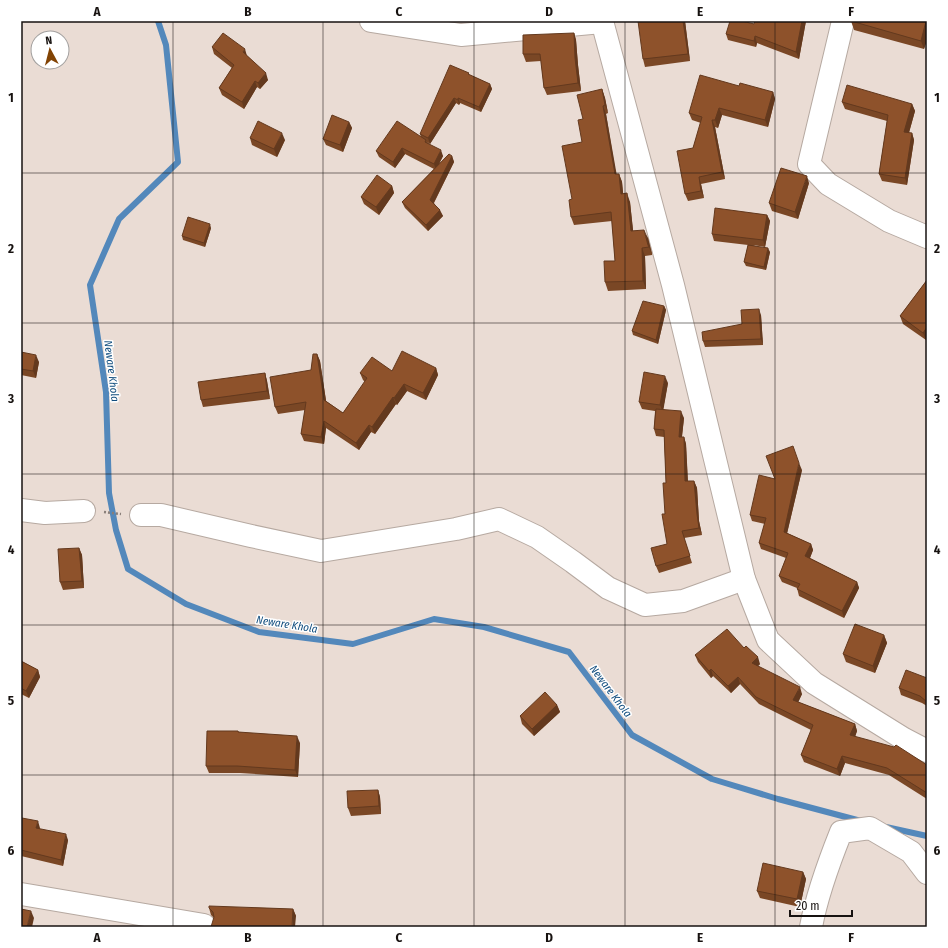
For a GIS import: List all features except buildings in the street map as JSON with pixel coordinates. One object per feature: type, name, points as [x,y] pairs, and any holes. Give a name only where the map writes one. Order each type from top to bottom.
[{"type":"street","points":[[371,21],[461,35],[602,22],[672,285],[744,579],[768,640],[814,683],[904,739],[927,751]]},
{"type":"street","points":[[843,21],[809,164],[828,184],[889,221],[927,237]]},
{"type":"street","points":[[21,510],[45,513],[84,511]]},
{"type":"street","points":[[141,515],[161,515],[321,551],[456,529],[500,519],[537,537],[608,588],[645,605],[683,601],[744,579]]},
{"type":"street","points":[[811,927],[812,917],[828,864],[841,832],[870,828],[911,852],[927,873]]},
{"type":"street","points":[[21,894],[204,925],[204,927]]},
{"type":"path","points":[[84,511],[141,515]]},
{"type":"waterway","name":"Neware Khola","points":[[158,21],[166,45],[178,162],[119,219],[90,285],[106,392],[109,493],[116,530],[128,569],[186,604],[259,632],[353,644],[434,619],[484,627],[569,652],[632,735],[712,779],[778,799],[861,821]]},
{"type":"waterway","name":"Neware Khola","points":[[886,827],[927,836]]}]
